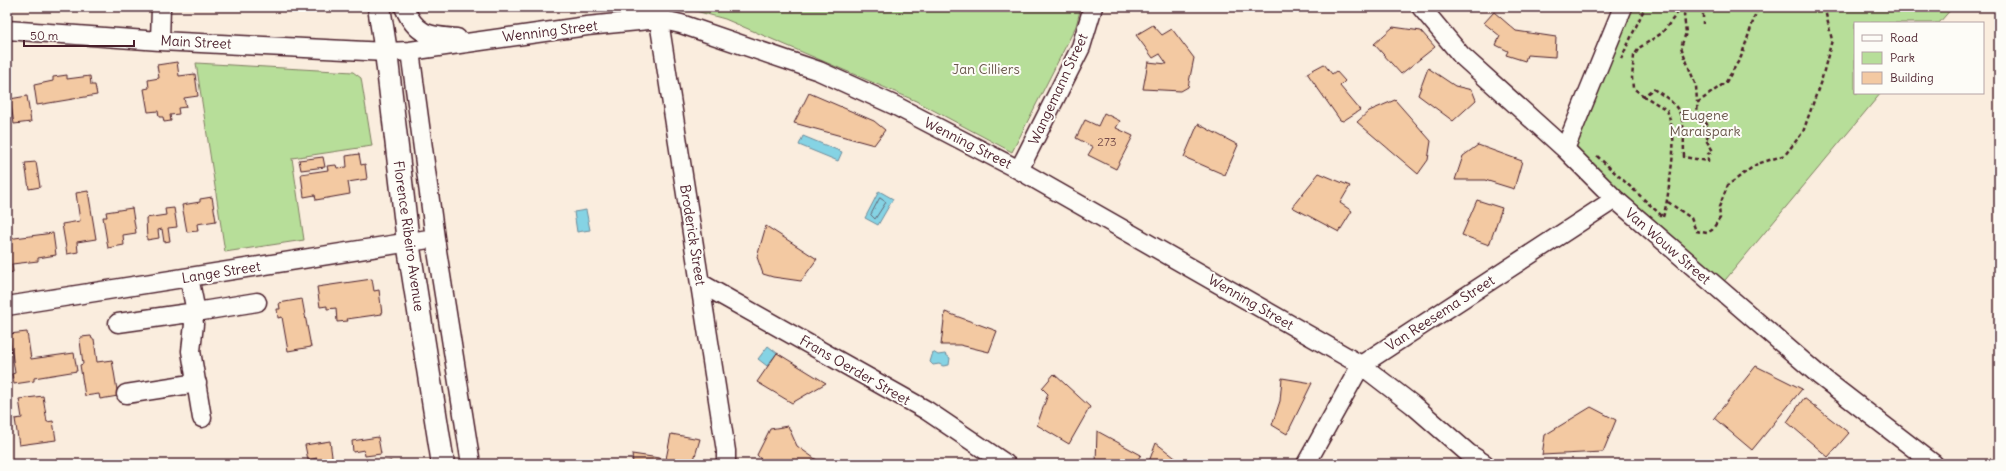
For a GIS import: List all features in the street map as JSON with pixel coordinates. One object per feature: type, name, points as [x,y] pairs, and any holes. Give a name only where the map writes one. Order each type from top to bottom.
[{"type":"main road","name":"Florence Ribeiro Avenue","points":[[378,7],[386,52],[408,242],[443,464]]},
{"type":"street","points":[[160,41],[161,7]]},
{"type":"street","points":[[404,7],[410,22],[428,34],[441,37],[485,39]]},
{"type":"street","name":"Wangemann Street","points":[[1020,170],[1081,47],[1093,7]]},
{"type":"street","name":"Van Wouw Street","points":[[1421,7],[1461,56],[1565,149],[1615,200],[1820,376],[1934,464]]},
{"type":"street","points":[[1565,149],[1622,7]]},
{"type":"street","name":"Wenning Street","points":[[386,52],[410,51],[485,39],[588,26],[658,13],[819,71],[896,106],[1020,170],[1361,365],[1413,405],[1468,453],[1485,464]]},
{"type":"street","name":"Broderick Street","points":[[658,13],[726,451],[726,464]]},
{"type":"street","name":"Main Street","points":[[7,30],[160,41],[386,52]]},
{"type":"street","points":[[410,51],[435,238],[471,464]]},
{"type":"street","name":"Van Reesema Street","points":[[1306,464],[1361,365],[1615,200]]},
{"type":"street","name":"Lange Street","points":[[7,306],[435,238]]},
{"type":"street","points":[[189,277],[194,312],[194,324],[190,346],[202,418]]},
{"type":"street","name":"Frans Oerder Street","points":[[700,283],[926,410],[1006,464]]},
{"type":"street","points":[[118,323],[257,302]]},
{"type":"street","points":[[126,394],[197,383]]},
{"type":"path","points":[[1618,64],[1645,7]]},
{"type":"path","points":[[1597,156],[1663,217],[1668,202],[1675,148],[1673,126],[1667,110],[1633,88],[1632,78],[1634,56],[1639,48],[1662,33],[1682,7]]},
{"type":"path","points":[[1644,96],[1653,89],[1669,98],[1678,108],[1683,119],[1684,157],[1708,161],[1708,154],[1713,151],[1706,140],[1710,130],[1705,121],[1698,118],[1696,86],[1681,47],[1686,33],[1684,15],[1687,7]]},
{"type":"path","points":[[1703,7],[1704,24]]},
{"type":"path","points":[[1697,103],[1726,82],[1741,57],[1758,7]]},
{"type":"path","points":[[1668,202],[1691,218],[1696,231],[1707,233],[1712,230],[1720,218],[1719,207],[1728,185],[1757,164],[1784,156],[1803,132],[1822,78],[1832,40],[1825,10],[1819,7]]},
{"type":"green space","name":"Jan Cilliers","points":[[681,7],[1081,7],[1076,26],[1012,152],[916,101],[725,19]]},
{"type":"green space","name":"Eugene Maraispark","points":[[1624,7],[1953,7],[1940,22],[1854,22],[1854,94],[1880,94],[1716,291],[1566,152]]},
{"type":"green space","points":[[196,63],[353,72],[361,78],[372,146],[292,158],[304,240],[225,252]]},
{"type":"water","points":[[803,136],[842,152],[838,161],[799,145]]},
{"type":"water","points":[[879,191],[893,199],[878,225],[865,218]]},
{"type":"water","points":[[586,210],[590,230],[577,232],[574,212]]},
{"type":"water","points":[[768,346],[777,353],[767,366],[758,359]]},
{"type":"water","points":[[933,352],[938,355],[945,354],[950,358],[949,365],[933,365],[930,362]]},
{"type":"building","points":[[1494,12],[1516,31],[1556,37],[1555,57],[1527,55],[1525,61],[1506,55],[1508,51],[1496,45],[1500,36],[1484,23]]},
{"type":"building","points":[[1153,25],[1162,35],[1172,29],[1194,58],[1188,87],[1181,91],[1143,89],[1148,62],[1167,64],[1160,54],[1153,58],[1136,35]]},
{"type":"building","points":[[1393,27],[1421,31],[1435,47],[1401,74],[1374,44]]},
{"type":"building","points":[[177,62],[179,76],[195,74],[198,96],[184,98],[186,107],[178,108],[179,114],[170,115],[171,121],[164,122],[163,117],[159,117],[158,111],[148,112],[144,89],[149,88],[148,80],[159,78],[157,65]]},
{"type":"building","points":[[1324,64],[1332,74],[1336,71],[1345,81],[1340,86],[1360,110],[1343,121],[1340,120],[1307,73]]},
{"type":"building","points":[[1428,68],[1455,86],[1472,90],[1476,100],[1453,121],[1418,95]]},
{"type":"building","points":[[67,75],[67,79],[90,76],[91,85],[95,85],[97,95],[37,105],[34,85],[53,81],[53,77]]},
{"type":"building","points":[[809,93],[874,121],[885,130],[874,145],[794,123]]},
{"type":"building","points":[[27,96],[31,122],[14,124],[10,99]]},
{"type":"building","points":[[1395,100],[1431,141],[1428,160],[1418,174],[1357,122],[1369,111]]},
{"type":"building","points":[[1104,113],[1120,121],[1116,128],[1133,136],[1116,169],[1088,155],[1093,147],[1076,138],[1085,120],[1098,126]]},
{"type":"building","points":[[1198,124],[1238,145],[1225,175],[1184,157]]},
{"type":"building","points":[[1478,145],[1522,161],[1514,189],[1485,180],[1455,180],[1463,156]]},
{"type":"building","points":[[359,154],[361,165],[365,164],[367,179],[348,182],[350,194],[316,200],[315,195],[304,197],[301,174],[328,170],[327,166],[336,165],[337,168],[347,167],[346,156]]},
{"type":"building","points":[[323,157],[325,167],[301,170],[299,160]]},
{"type":"building","points":[[36,162],[40,187],[29,189],[25,163]]},
{"type":"building","points":[[1319,173],[1350,186],[1340,203],[1352,211],[1339,232],[1292,207]]},
{"type":"building","points":[[88,191],[96,239],[77,242],[78,252],[67,254],[62,224],[80,221],[76,193]]},
{"type":"building","points":[[212,197],[216,221],[197,224],[198,231],[187,232],[182,205],[200,202],[200,199]]},
{"type":"building","points":[[1477,200],[1502,208],[1489,245],[1462,235]]},
{"type":"building","points":[[132,208],[136,233],[123,235],[124,245],[108,248],[103,217],[107,217],[106,212]]},
{"type":"building","points":[[174,208],[177,227],[168,228],[170,241],[164,242],[162,229],[158,230],[159,238],[147,240],[146,218],[166,215],[165,209]]},
{"type":"building","points":[[766,226],[817,259],[801,281],[763,274],[757,257]]},
{"type":"building","points":[[53,233],[56,255],[38,258],[38,261],[12,264],[13,272],[7,273],[7,239]]},
{"type":"building","points":[[372,279],[374,291],[379,290],[382,314],[347,319],[348,321],[337,322],[336,308],[327,309],[327,306],[320,307],[317,287]]},
{"type":"building","points":[[302,299],[311,347],[288,351],[282,317],[278,318],[277,309],[280,309],[279,303]]},
{"type":"building","points":[[945,312],[997,331],[989,352],[960,345],[941,345]]},
{"type":"building","points":[[27,332],[31,359],[74,353],[77,371],[34,378],[34,381],[14,384],[12,374],[15,373],[9,334]]},
{"type":"building","points":[[91,336],[92,339],[94,339],[97,362],[112,360],[118,396],[100,399],[99,394],[85,396],[80,365],[83,364],[80,341],[81,337]]},
{"type":"building","points":[[777,353],[826,383],[792,403],[757,382]]},
{"type":"building","points":[[1756,366],[1802,389],[1752,450],[1714,418]]},
{"type":"building","points":[[1054,374],[1090,407],[1069,444],[1037,425],[1048,394],[1042,388]]},
{"type":"building","points":[[1282,378],[1312,383],[1287,434],[1272,425],[1280,401]]},
{"type":"building","points":[[43,396],[47,422],[53,421],[56,440],[19,445],[15,419],[22,418],[19,399]]},
{"type":"building","points":[[1804,398],[1849,433],[1828,457],[1787,422]]},
{"type":"building","points":[[1591,407],[1616,420],[1603,452],[1542,455],[1545,435]]},
{"type":"building","points":[[788,426],[797,446],[821,463],[820,464],[765,464],[757,455],[770,429]]},
{"type":"building","points":[[1097,431],[1141,455],[1134,464],[1096,464]]},
{"type":"building","points":[[671,434],[700,439],[693,463],[633,464],[632,454],[666,459]]},
{"type":"building","points":[[378,437],[381,454],[365,456],[364,450],[353,452],[352,441]]},
{"type":"building","points":[[330,441],[333,464],[318,464],[317,458],[308,460],[305,445]]},
{"type":"building","points":[[1156,443],[1183,464],[1148,464]]},
{"type":"building","points":[[50,461],[50,464],[31,464]]},
{"type":"building","points":[[391,461],[392,464],[372,464]]}]
